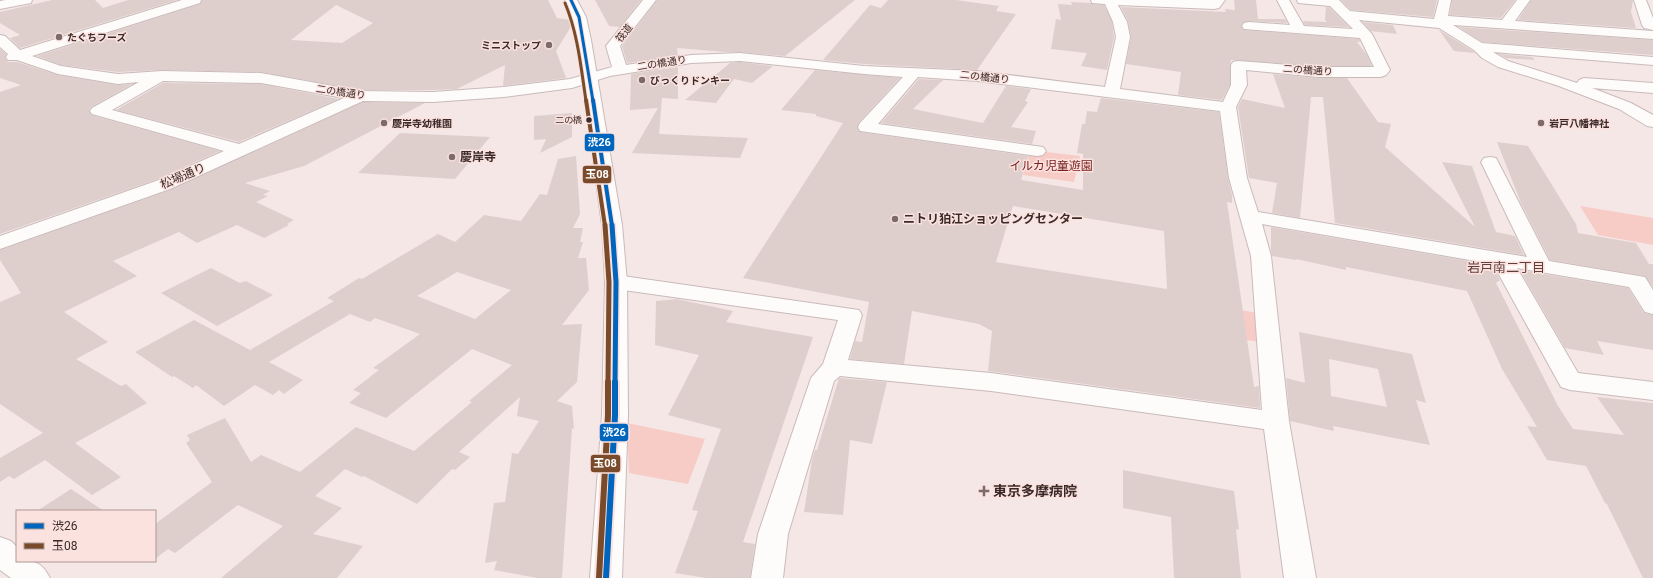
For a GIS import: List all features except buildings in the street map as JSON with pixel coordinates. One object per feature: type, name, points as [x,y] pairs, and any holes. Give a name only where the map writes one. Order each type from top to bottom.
[{"type":"street","points":[[0,5],[26,0]]},
{"type":"street","points":[[0,60],[18,56],[195,0]]},
{"type":"street","points":[[571,0],[579,17],[589,77],[612,225],[616,282],[614,422],[606,578]]},
{"type":"street","name":"筏道","points":[[620,70],[612,46],[650,0]]},
{"type":"street","points":[[1104,0],[1214,5],[1219,0]]},
{"type":"street","points":[[1104,0],[1120,22],[1123,36],[1112,92]]},
{"type":"street","points":[[1283,0],[1299,29]]},
{"type":"street","name":"二の橋通り","points":[[18,56],[58,70],[118,79],[162,76],[261,78],[360,96],[433,96],[504,92],[572,84],[589,77],[620,70],[691,59],[740,57],[864,70],[978,76],[1228,107],[1239,86],[1238,65],[1318,72],[1381,72],[1383,70],[1365,34],[1349,15],[1334,2],[1303,0]]},
{"type":"street","points":[[1441,22],[1445,0]]},
{"type":"street","points":[[1506,24],[1524,0]]},
{"type":"street","points":[[1640,0],[1649,25],[1653,26]]},
{"type":"street","points":[[1349,15],[1441,22],[1506,24],[1648,34],[1653,36]]},
{"type":"street","points":[[1441,22],[1479,47],[1487,55],[1503,64],[1561,82],[1625,106],[1653,122]]},
{"type":"street","points":[[1249,26],[1365,34]]},
{"type":"street","points":[[0,39],[18,56]]},
{"type":"street","points":[[1479,47],[1653,61]]},
{"type":"street","points":[[915,72],[866,127],[1037,151]]},
{"type":"street","points":[[162,76],[98,111],[240,150]]},
{"type":"street","points":[[1561,82],[1653,88]]},
{"type":"street","name":"松場通り","points":[[0,243],[163,185],[360,96]]},
{"type":"street","points":[[1228,107],[1238,178],[1260,256],[1276,421],[1300,578]]},
{"type":"street","points":[[1490,162],[1541,265]]},
{"type":"street","points":[[1248,216],[1645,284],[1653,307]]},
{"type":"street","points":[[1501,259],[1570,381],[1653,391]]},
{"type":"street","points":[[616,282],[851,315],[834,367],[823,378],[775,526],[767,578]]},
{"type":"street","points":[[834,367],[991,382],[1276,421]]},
{"type":"street","points":[[0,550],[10,560],[34,578]]},
{"type":"green space","name":"イルカ児童遊園","points":[[1030,150],[1080,156],[1074,182],[1023,175]]},
{"type":"green space","points":[[1580,206],[1653,218],[1653,245],[1598,235]]},
{"type":"green space","points":[[1236,309],[1257,313],[1261,342],[1239,339]]},
{"type":"green space","points":[[627,423],[705,439],[688,484],[629,473]]},
{"type":"transit line","name":"渋26","points":[[571,0],[579,17],[584,40],[612,225],[616,282],[615,415],[606,578]]},
{"type":"transit line","name":"玉08","points":[[565,3],[572,19],[577,41],[605,226],[609,282],[608,415],[599,578]]},
{"type":"place","name":"たぐちフーズ","points":[[59,37]]},
{"type":"place","name":"ミニストップ","points":[[549,45]]},
{"type":"place","name":"びっくりドンキー","points":[[642,80]]},
{"type":"place","name":"二の橋","points":[[589,120]]},
{"type":"place","name":"慶岸寺幼稚園","points":[[384,123]]},
{"type":"place","name":"岩戸八幡神社","points":[[1541,123]]},
{"type":"place","name":"慶岸寺","points":[[452,157]]},
{"type":"place","name":"ニトリ狛江ショッピングセンター","points":[[895,219]]},
{"type":"place","name":"東京多摩病院","points":[[984,491]]},
{"type":"district","name":"岩戸南二丁目","points":[[1506,267]]}]
